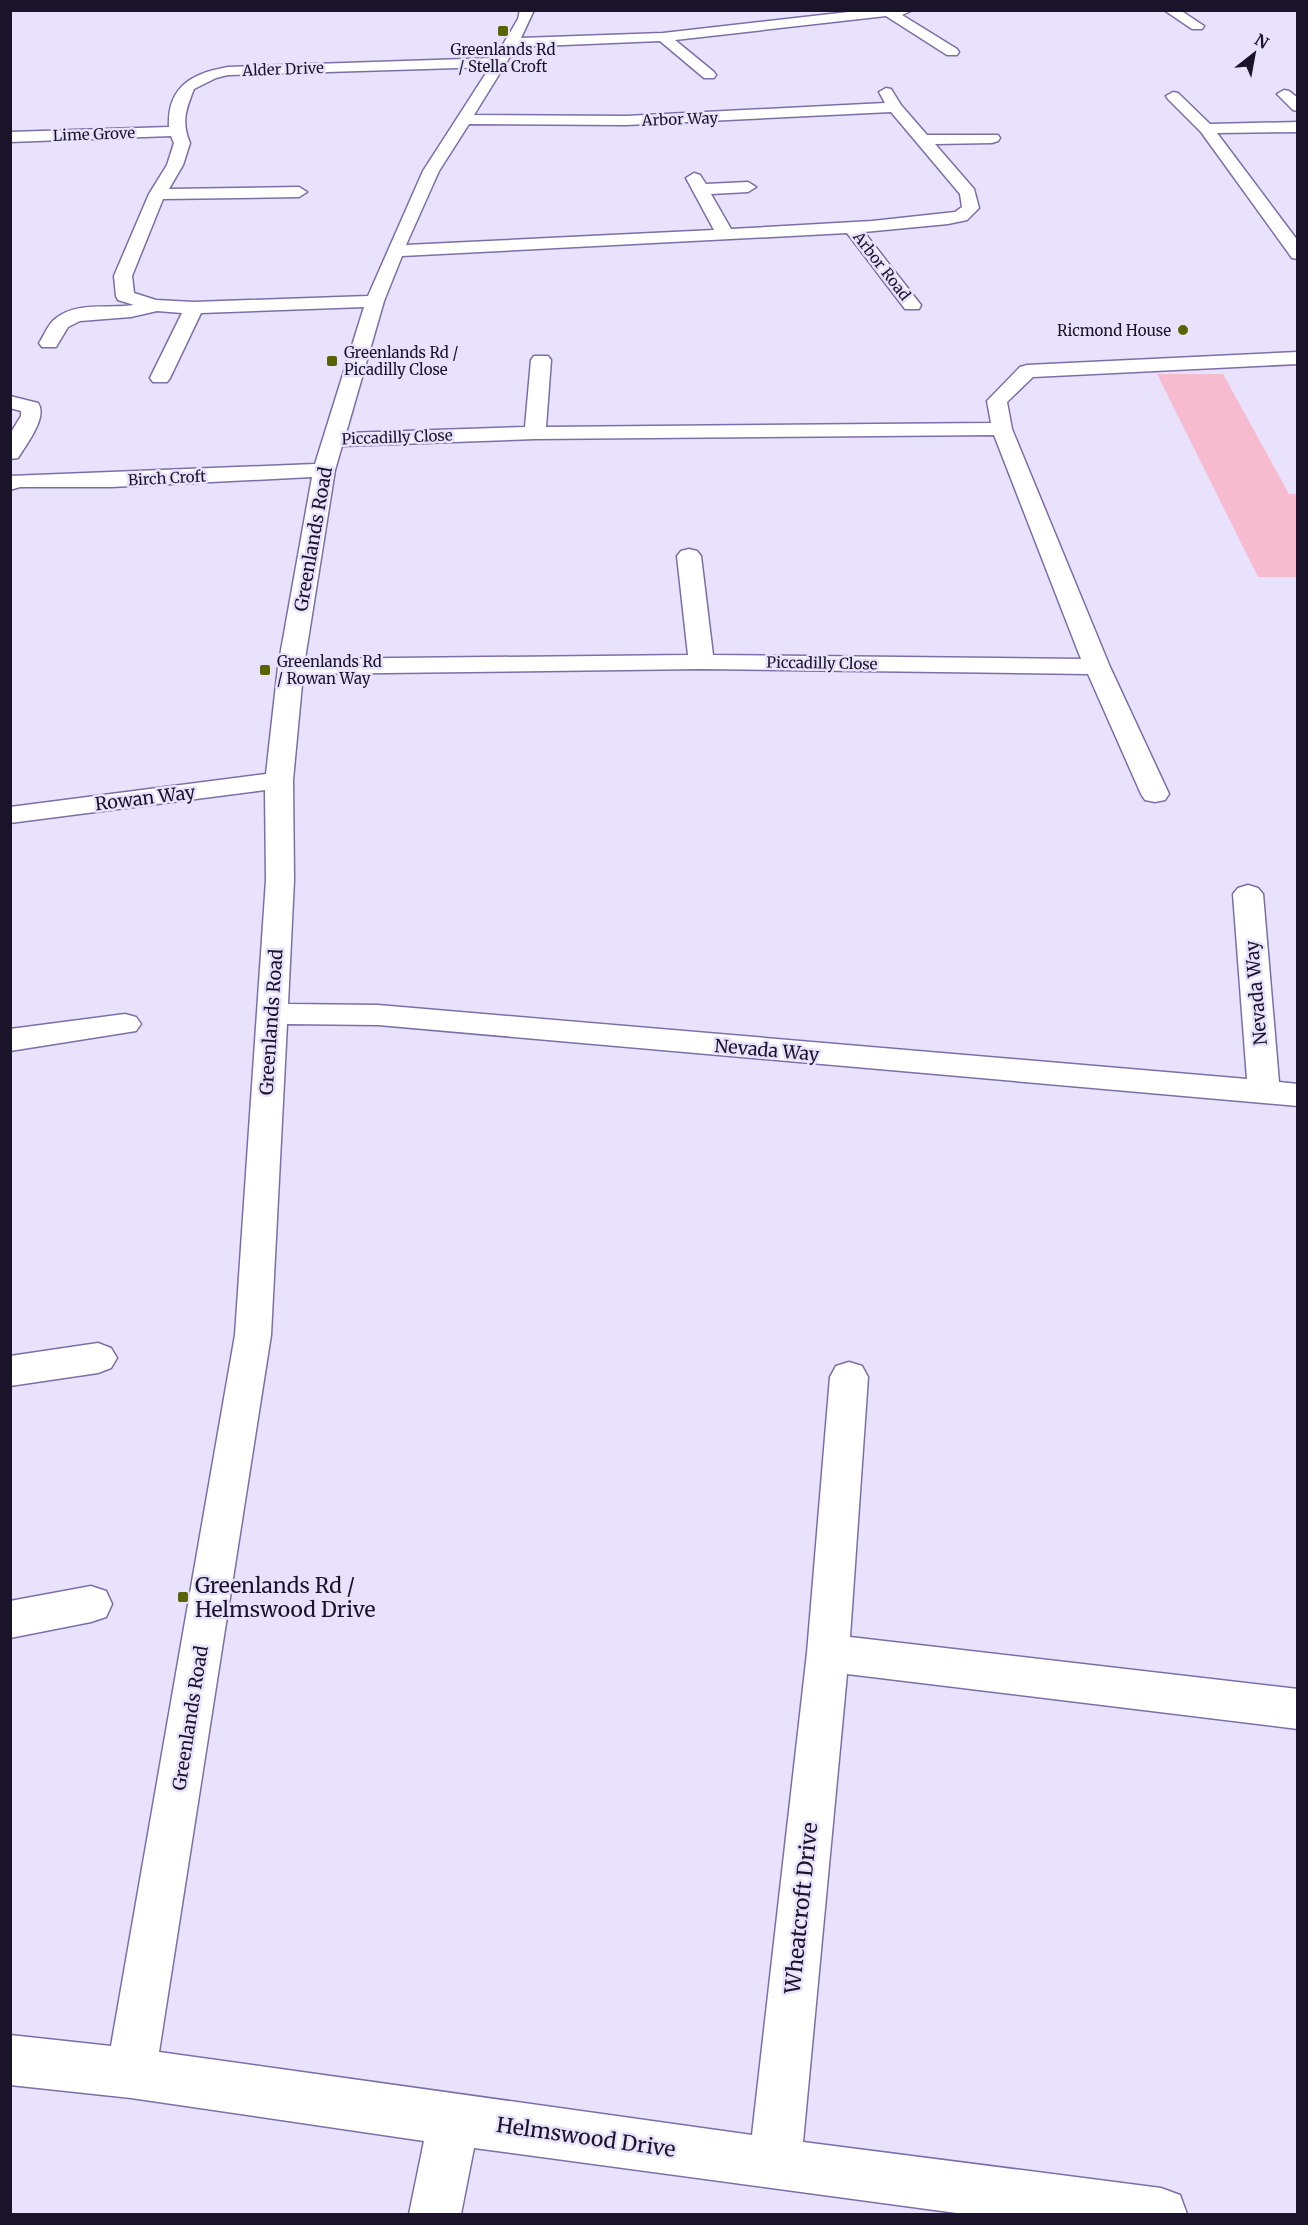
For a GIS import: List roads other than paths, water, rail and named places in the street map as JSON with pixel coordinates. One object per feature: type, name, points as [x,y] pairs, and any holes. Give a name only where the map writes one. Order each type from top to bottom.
[{"type":"street","name":"Greenlands Road","points":[[131,2073],[253,1335],[280,880],[279,780],[291,667],[324,470],[375,301],[395,250],[431,171],[506,53],[525,19],[526,10]]},
{"type":"street","points":[[782,10],[799,22]]},
{"type":"street","name":"Alder Drive","points":[[375,301],[194,308],[155,305],[125,296],[123,276],[157,194],[175,165],[182,143],[177,131],[176,115],[188,86],[212,74],[506,53],[907,10]]},
{"type":"street","points":[[1170,10],[1197,26]]},
{"type":"street","points":[[890,13],[952,52]]},
{"type":"street","points":[[663,37],[709,75]]},
{"type":"street","points":[[395,250],[420,251],[852,228],[961,216],[971,208],[968,193],[895,107],[886,92]]},
{"type":"street","points":[[1284,94],[1298,107]]},
{"type":"street","points":[[1173,96],[1206,129],[1298,254]]},
{"type":"street","name":"Arbor Way","points":[[464,119],[590,123],[785,115],[895,107]]},
{"type":"street","points":[[909,122],[931,122]]},
{"type":"street","points":[[1206,129],[1298,127]]},
{"type":"street","name":"Lime Grove","points":[[10,137],[177,131]]},
{"type":"street","points":[[924,140],[992,138]]},
{"type":"street","points":[[726,235],[697,184],[748,187]]},
{"type":"street","points":[[157,194],[299,192]]},
{"type":"street","name":"Arbor Road","points":[[852,228],[912,305]]},
{"type":"street","points":[[49,343],[61,323],[75,316],[96,312],[131,311],[155,305]]},
{"type":"street","points":[[160,378],[194,308]]},
{"type":"street","points":[[1277,346],[1298,350]]},
{"type":"street","points":[[1155,794],[1096,667],[1002,429],[997,401],[1027,371],[1298,358]]},
{"type":"street","points":[[535,433],[541,360]]},
{"type":"street","points":[[10,402],[31,407],[31,416],[10,453]]},
{"type":"street","name":"Piccadilly Close","points":[[332,440],[535,433],[1002,429]]},
{"type":"street","name":"Birch Croft","points":[[12,482],[111,480],[324,470]]},
{"type":"street","points":[[689,556],[701,662]]},
{"type":"street","name":"Piccadilly Close","points":[[291,667],[701,662],[1096,667]]},
{"type":"street","name":"Rowan Way","points":[[10,814],[279,780]]},
{"type":"street","name":"Nevada Way","points":[[1248,894],[1264,1092]]},
{"type":"street","name":"Nevada Way","points":[[271,1014],[378,1015],[1298,1095]]},
{"type":"street","points":[[10,1040],[125,1024]]},
{"type":"street","points":[[10,1371],[98,1358]]},
{"type":"street","name":"Wheatcroft Drive","points":[[775,2162],[828,1653],[849,1377]]},
{"type":"street","points":[[10,1620],[91,1604]]},
{"type":"street","points":[[828,1653],[1298,1709]]},
{"type":"street","name":"Helmswood Drive","points":[[10,2060],[131,2073],[615,2143],[1161,2214]]},
{"type":"street","points":[[435,2214],[454,2119]]},
{"type":"place","name":"Greenlands Rd / Stella Croft","points":[[503,31]]},
{"type":"place","name":"Ricmond House","points":[[1183,330]]},
{"type":"place","name":"Greenlands Rd / Picadilly Close","points":[[332,361]]},
{"type":"place","name":"Greenlands Rd / Rowan Way","points":[[265,670]]},
{"type":"place","name":"Greenlands Rd / Helmswood Drive","points":[[183,1597]]}]
